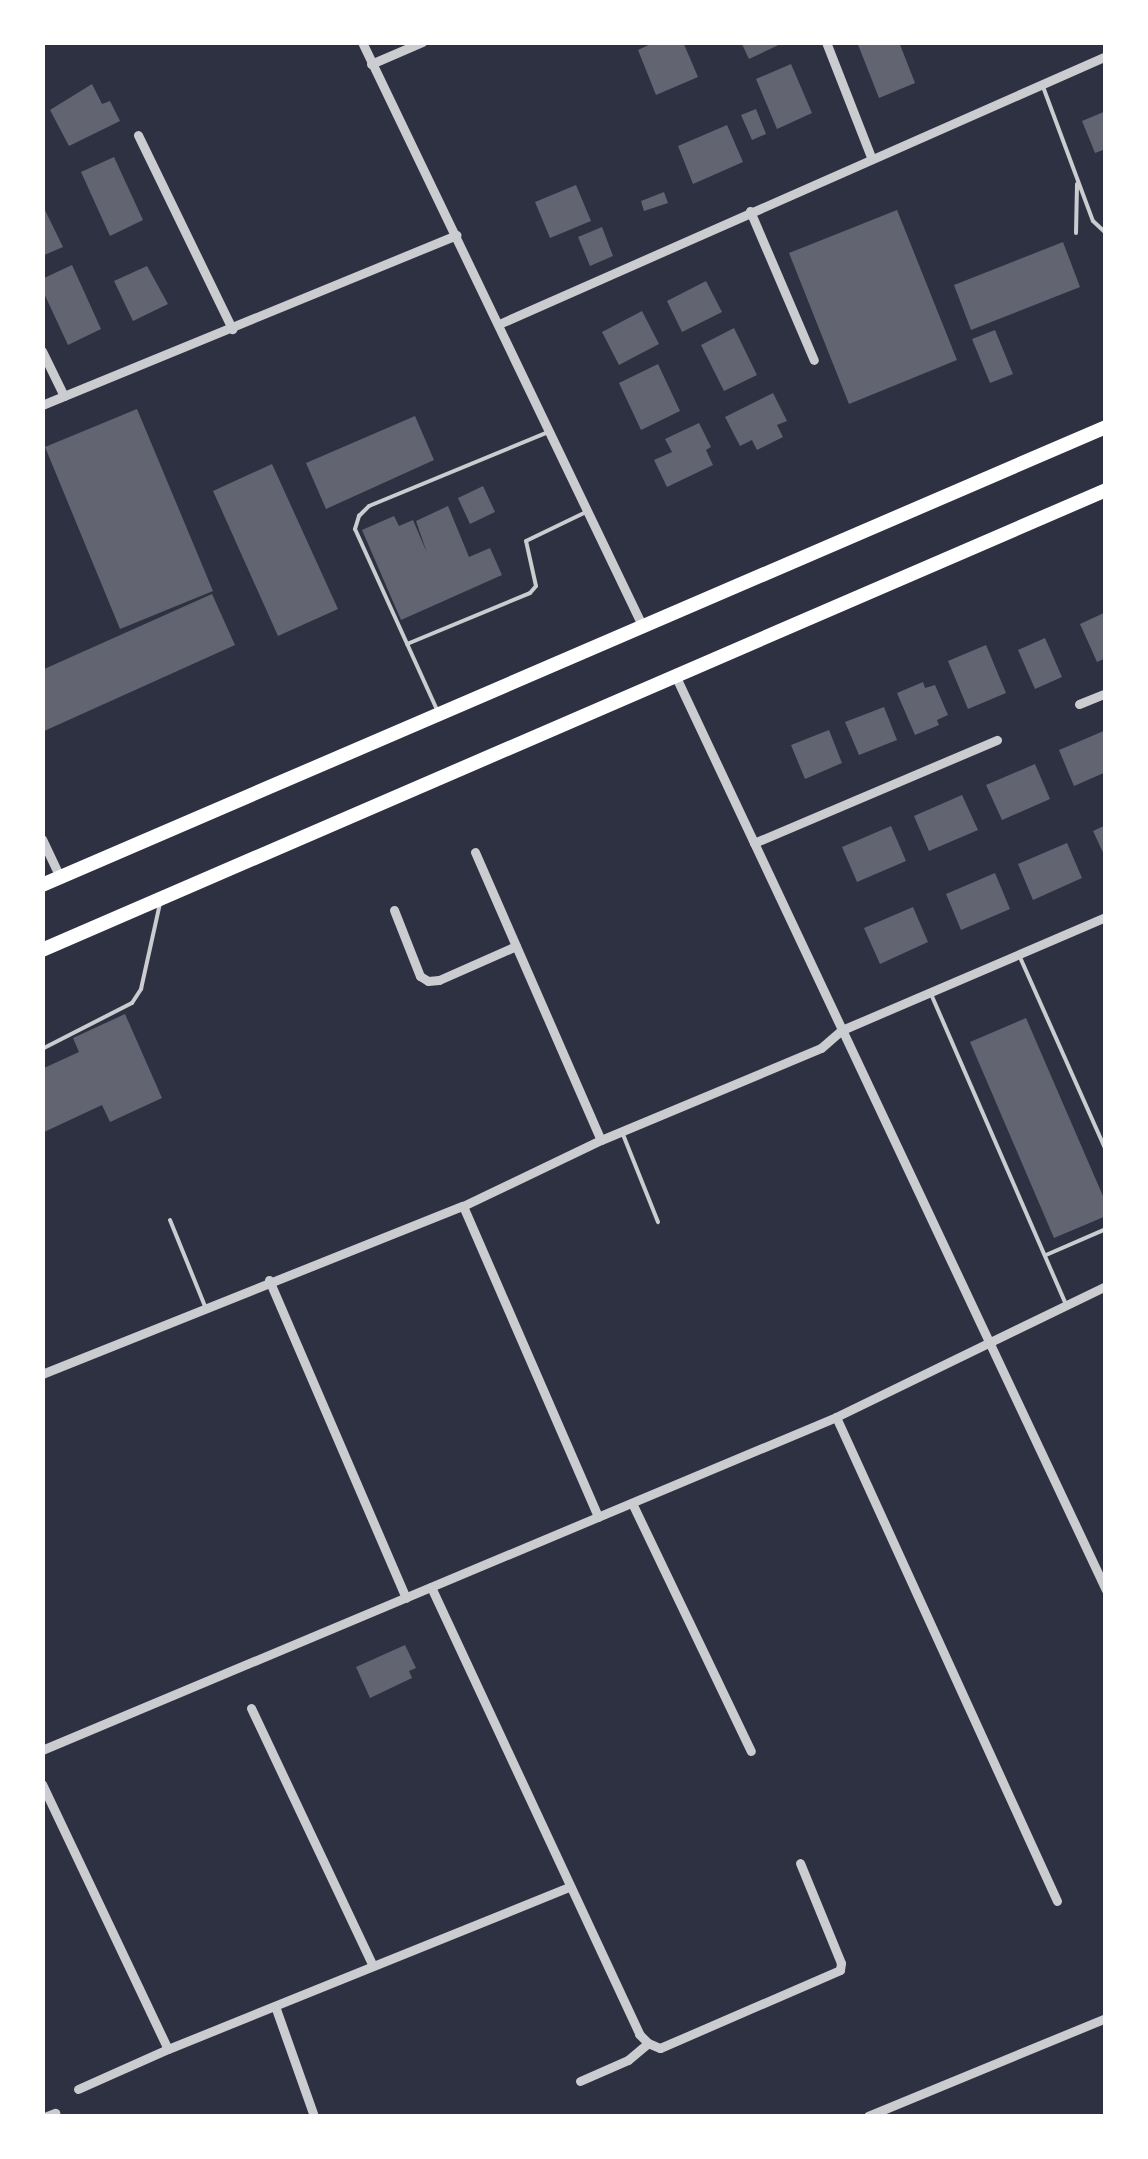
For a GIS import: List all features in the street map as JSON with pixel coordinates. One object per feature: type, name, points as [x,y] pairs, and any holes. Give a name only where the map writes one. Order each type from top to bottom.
[{"type":"highway","points":[[42,884],[1106,427]]},
{"type":"highway","points":[[42,950],[1106,490]]},
{"type":"street","points":[[362,42],[642,625]]},
{"type":"street","points":[[371,64],[422,42]]},
{"type":"street","points":[[826,42],[872,157]]},
{"type":"street","points":[[499,324],[1106,56]]},
{"type":"street","points":[[138,134],[232,329]]},
{"type":"street","points":[[750,212],[814,360]]},
{"type":"street","points":[[42,406],[456,235]]},
{"type":"street","points":[[42,351],[64,396]]},
{"type":"street","points":[[675,675],[1106,1590]]},
{"type":"street","points":[[1080,704],[1106,693]]},
{"type":"street","points":[[754,844],[997,740]]},
{"type":"street","points":[[42,838],[60,877]]},
{"type":"street","points":[[475,852],[601,1140]]},
{"type":"street","points":[[394,910],[420,976],[428,981],[439,980],[516,946]]},
{"type":"street","points":[[42,1374],[270,1280],[464,1206],[601,1140],[821,1048],[842,1030],[1106,917]]},
{"type":"street","points":[[464,1206],[598,1517]]},
{"type":"street","points":[[270,1280],[406,1598]]},
{"type":"street","points":[[42,1750],[836,1417],[1106,1286]]},
{"type":"street","points":[[836,1417],[1057,1901]]},
{"type":"street","points":[[632,1503],[751,1751]]},
{"type":"street","points":[[431,1587],[638,2034],[648,2043],[660,2048],[840,1970],[841,1962],[800,1863]]},
{"type":"street","points":[[251,1708],[373,1966]]},
{"type":"street","points":[[42,1784],[168,2049]]},
{"type":"street","points":[[78,2089],[569,1887]]},
{"type":"street","points":[[275,2006],[314,2116]]},
{"type":"street","points":[[868,2116],[1106,2018]]},
{"type":"street","points":[[580,2081],[628,2060],[648,2043]]},
{"type":"lane","points":[[1042,84],[1093,220],[1106,232]]},
{"type":"lane","points":[[1076,233],[1078,179]]},
{"type":"lane","points":[[438,712],[355,529],[359,516],[369,506],[552,431]]},
{"type":"lane","points":[[406,644],[530,594],[536,586],[526,541],[590,510]]},
{"type":"lane","points":[[42,1050],[132,1003],[140,989],[161,898]]},
{"type":"lane","points":[[1019,955],[1106,1150]]},
{"type":"lane","points":[[930,992],[1067,1306]]},
{"type":"lane","points":[[622,1132],[658,1222]]},
{"type":"lane","points":[[170,1220],[205,1306]]},
{"type":"lane","points":[[1045,1255],[1106,1228]]},
{"type":"building","points":[[655,42],[683,42],[698,77],[656,95],[638,50]]},
{"type":"building","points":[[741,42],[785,42],[749,59]]},
{"type":"building","points":[[857,42],[899,42],[915,83],[879,98]]},
{"type":"building","points":[[791,64],[812,113],[777,129],[756,79]]},
{"type":"building","points":[[92,84],[102,104],[110,101],[120,121],[69,146],[50,110]]},
{"type":"building","points":[[756,109],[766,134],[752,140],[741,115]]},
{"type":"building","points":[[1106,111],[1106,149],[1095,153],[1082,121]]},
{"type":"building","points":[[727,125],[743,162],[693,184],[678,146]]},
{"type":"building","points":[[114,157],[143,220],[110,236],[81,172]]},
{"type":"building","points":[[576,185],[591,221],[550,238],[535,202]]},
{"type":"building","points":[[664,192],[668,203],[644,211],[641,201]]},
{"type":"building","points":[[42,204],[63,247],[42,256]]},
{"type":"building","points":[[897,210],[957,360],[849,404],[789,253]]},
{"type":"building","points":[[602,227],[613,256],[590,266],[578,237]]},
{"type":"building","points":[[1063,242],[1080,287],[971,330],[954,285]]},
{"type":"building","points":[[72,265],[101,329],[68,345],[42,289],[42,279]]},
{"type":"building","points":[[147,266],[168,304],[133,321],[114,281]]},
{"type":"building","points":[[706,281],[722,312],[682,332],[667,301]]},
{"type":"building","points":[[642,311],[659,344],[619,365],[602,332]]},
{"type":"building","points":[[734,328],[757,375],[724,391],[701,345]]},
{"type":"building","points":[[995,330],[1013,374],[990,383],[972,339]]},
{"type":"building","points":[[658,364],[680,411],[641,430],[619,383]]},
{"type":"building","points":[[773,393],[787,421],[777,425],[783,437],[757,450],[752,440],[740,446],[725,417]]},
{"type":"building","points":[[137,409],[213,591],[120,629],[45,447]]},
{"type":"building","points":[[415,416],[434,460],[326,509],[306,463]]},
{"type":"building","points":[[699,423],[711,447],[706,450],[713,465],[667,487],[654,460],[672,452],[665,439]]},
{"type":"building","points":[[272,464],[338,609],[278,636],[213,491]]},
{"type":"building","points":[[483,486],[495,512],[470,524],[458,498]]},
{"type":"building","points":[[448,506],[469,557],[490,548],[502,575],[401,620],[362,530],[394,516],[399,526],[413,520],[427,553],[416,521]]},
{"type":"building","points":[[212,594],[235,645],[42,732],[42,670]]},
{"type":"building","points":[[1106,612],[1106,658],[1097,662],[1080,624]]},
{"type":"building","points":[[1045,638],[1062,677],[1035,689],[1018,650]]},
{"type":"building","points":[[986,645],[1006,693],[968,709],[948,661]]},
{"type":"building","points":[[923,682],[925,688],[935,685],[948,715],[937,720],[939,725],[915,735],[897,693]]},
{"type":"building","points":[[884,707],[897,740],[859,755],[845,722]]},
{"type":"building","points":[[829,730],[842,763],[805,779],[791,745]]},
{"type":"building","points":[[1106,730],[1106,772],[1074,786],[1059,750]]},
{"type":"building","points":[[1035,764],[1050,799],[1002,820],[986,785]]},
{"type":"building","points":[[962,795],[978,830],[929,851],[914,816]]},
{"type":"building","points":[[1106,825],[1106,859],[1093,831]]},
{"type":"building","points":[[891,826],[906,861],[857,882],[842,847]]},
{"type":"building","points":[[1067,843],[1082,878],[1033,900],[1018,864]]},
{"type":"building","points":[[995,873],[1010,909],[961,930],[946,894]]},
{"type":"building","points":[[913,907],[928,942],[880,964],[864,928]]},
{"type":"building","points":[[125,1014],[162,1098],[110,1122],[102,1105],[42,1133],[44,1068],[79,1052],[73,1038]]},
{"type":"building","points":[[1026,1018],[1106,1203],[1106,1216],[1054,1238],[970,1042]]},
{"type":"building","points":[[405,1645],[416,1668],[409,1671],[412,1678],[370,1698],[356,1667]]}]
